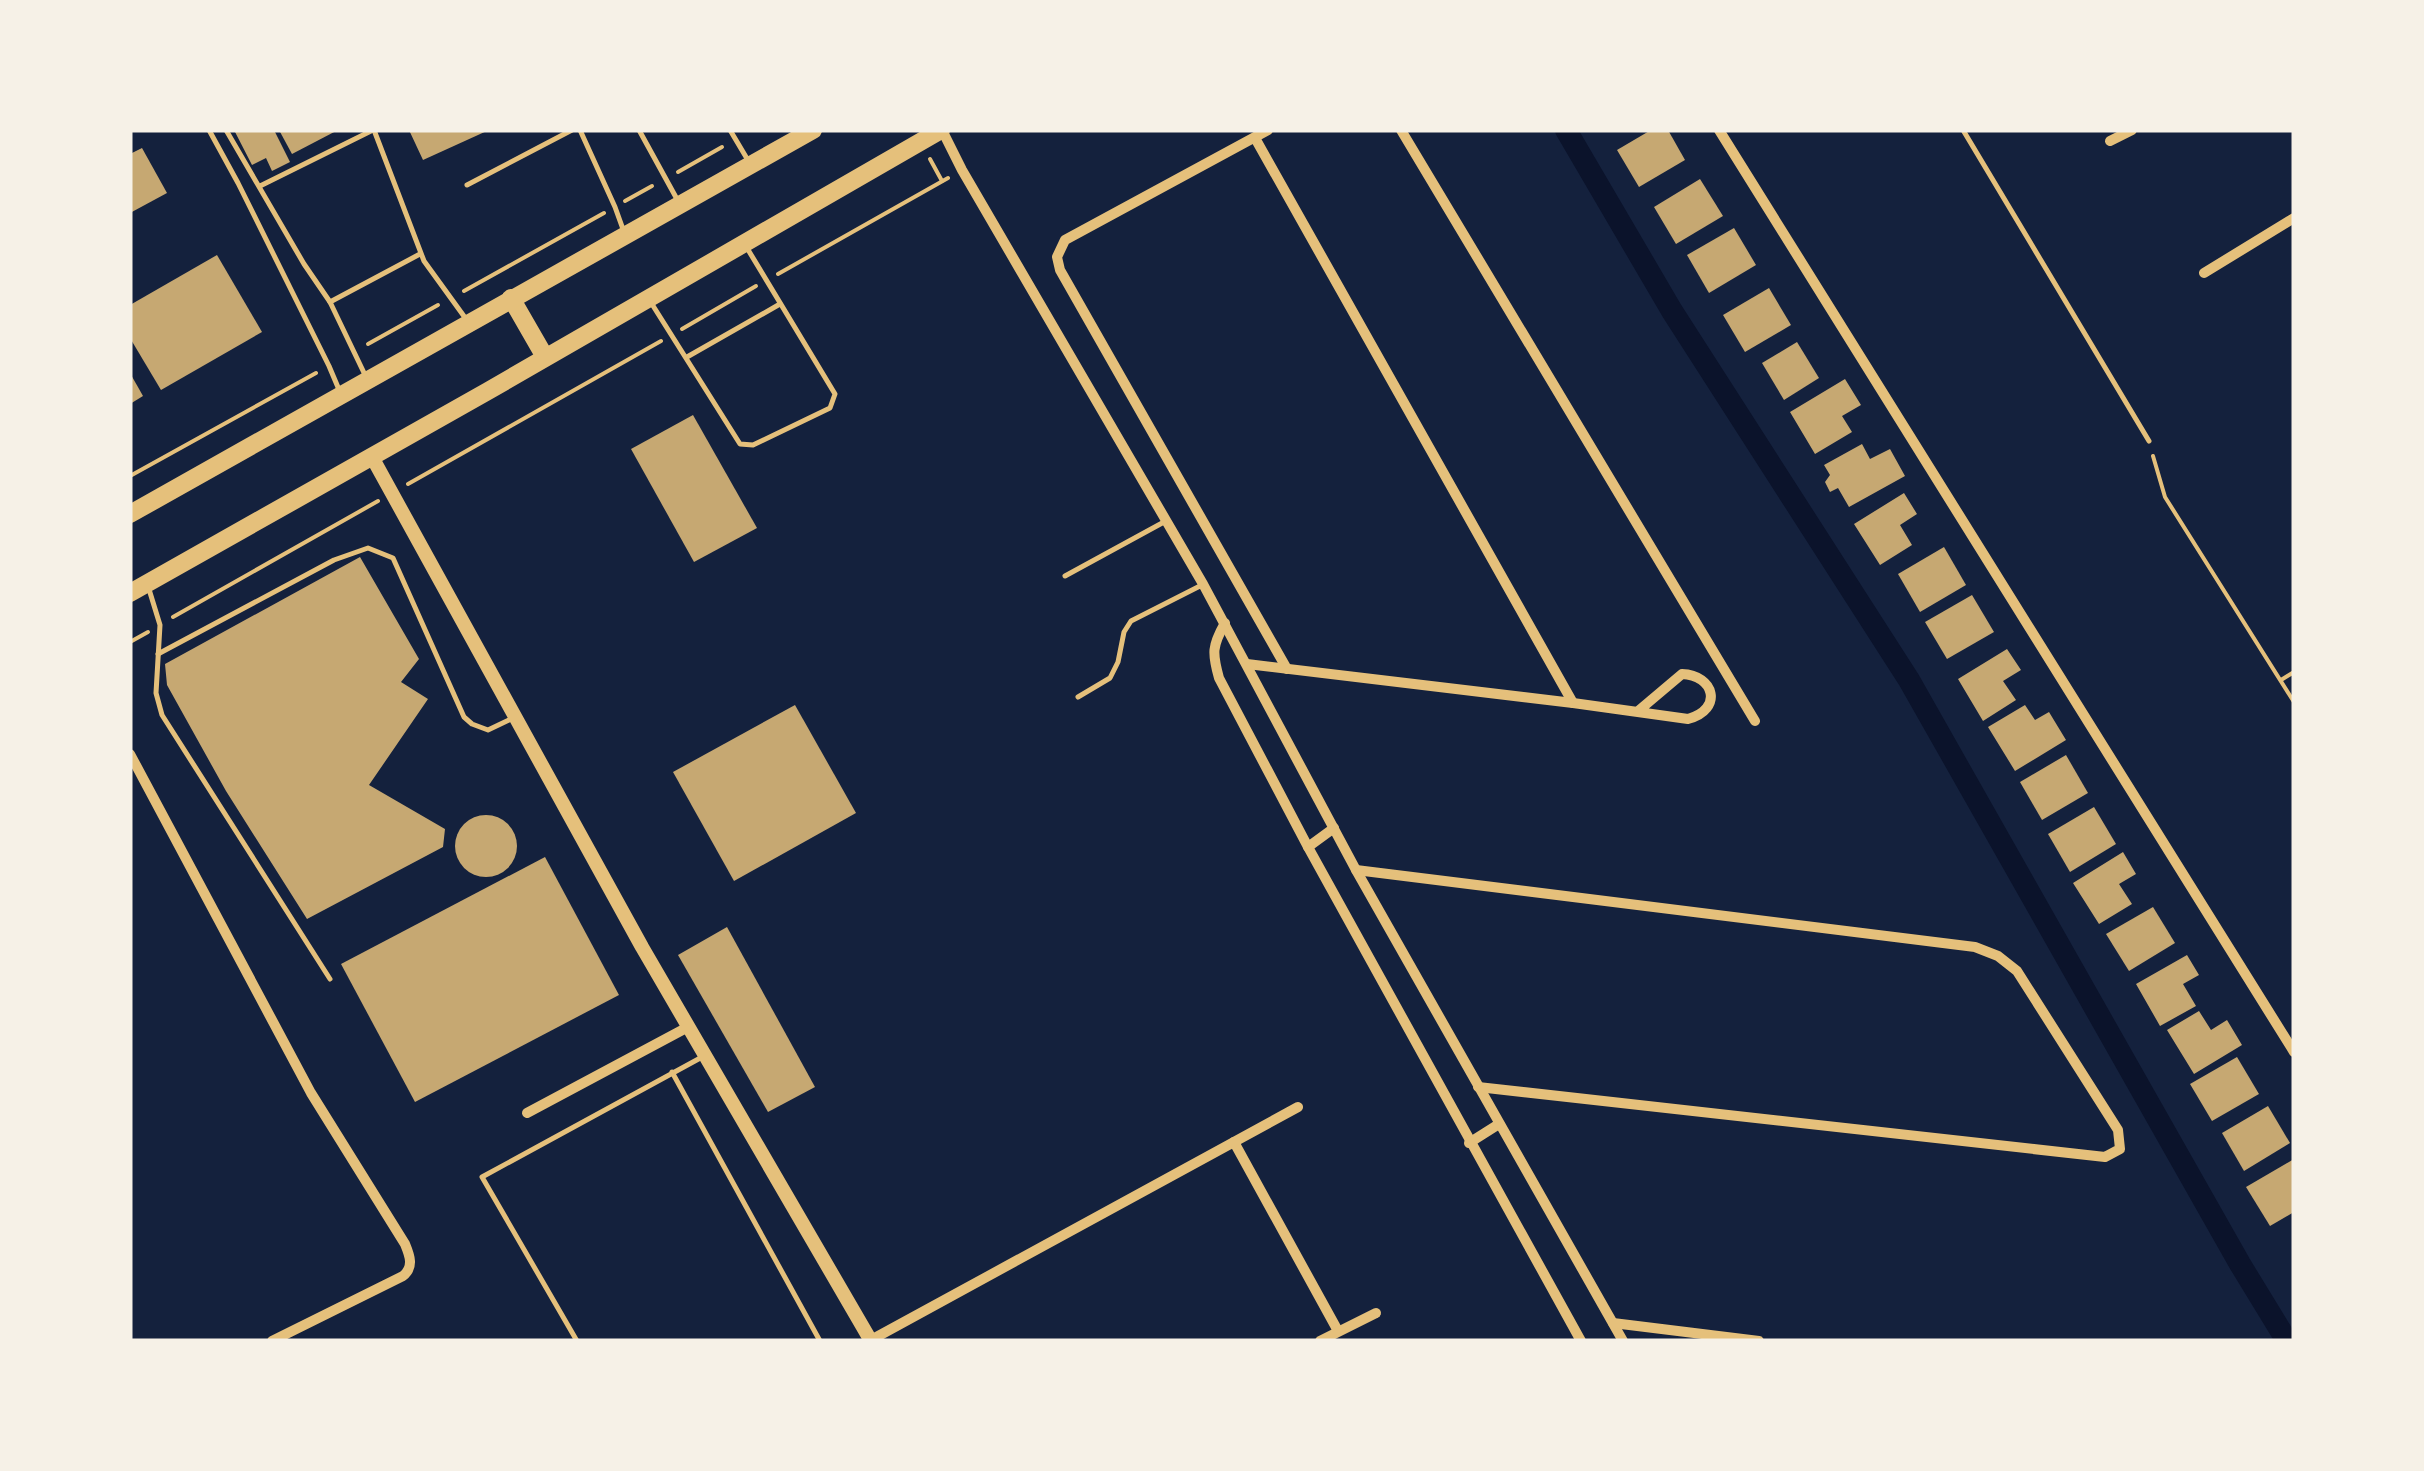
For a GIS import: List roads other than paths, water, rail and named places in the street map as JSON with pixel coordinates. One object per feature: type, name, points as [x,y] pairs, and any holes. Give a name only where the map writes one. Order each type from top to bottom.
[{"type":"main road","points":[[130,514],[812,130]]},
{"type":"main road","points":[[130,593],[942,130]]},
{"type":"main road","points":[[512,298],[545,357]]},
{"type":"street","points":[[942,130],[1225,623],[1356,870],[1623,1341]]},
{"type":"street","points":[[1268,130],[1065,240],[1058,256],[1060,270],[1287,669]]},
{"type":"street","points":[[1401,130],[1755,721]]},
{"type":"street","points":[[1719,130],[2294,1052]]},
{"type":"street","points":[[2110,141],[2132,130]]},
{"type":"street","points":[[1255,138],[1572,703]]},
{"type":"street","points":[[2204,274],[2294,218]]},
{"type":"street","points":[[372,457],[688,1027],[871,1341],[1298,1107]]},
{"type":"street","points":[[1225,623],[1214,642],[1219,678],[1581,1341]]},
{"type":"street","points":[[1247,664],[1688,720],[1709,709],[1711,698],[1702,680],[1682,674],[1636,712]]},
{"type":"street","points":[[130,754],[311,1093],[410,1254],[408,1272],[403,1276],[272,1341]]},
{"type":"street","points":[[1308,847],[1334,828]]},
{"type":"street","points":[[1356,870],[1975,947],[1998,956],[2017,971],[2118,1130],[2120,1149],[2105,1157],[1478,1087]]},
{"type":"street","points":[[527,1112],[688,1027]]},
{"type":"street","points":[[1470,1143],[1498,1124]]},
{"type":"street","points":[[1234,1142],[1338,1331]]},
{"type":"street","points":[[1320,1341],[1376,1313]]},
{"type":"street","points":[[1612,1323],[1760,1341]]},
{"type":"lane","points":[[209,130],[341,395]]},
{"type":"lane","points":[[226,130],[330,302],[368,380]]},
{"type":"lane","points":[[260,186],[374,130],[424,262],[468,322]]},
{"type":"lane","points":[[467,185],[572,130]]},
{"type":"lane","points":[[580,130],[625,235]]},
{"type":"lane","points":[[639,130],[680,204]]},
{"type":"lane","points":[[730,130],[750,164]]},
{"type":"lane","points":[[1963,130],[2149,442]]},
{"type":"lane","points":[[648,298],[740,444],[753,445],[830,408],[835,394],[744,243]]},
{"type":"lane","points":[[330,302],[421,254]]},
{"type":"lane","points":[[687,357],[780,304]]},
{"type":"lane","points":[[1066,576],[1166,520]]},
{"type":"lane","points":[[158,654],[334,560],[368,548],[393,558],[464,717],[488,730],[516,716]]},
{"type":"lane","points":[[147,583],[160,625],[156,693],[162,714],[330,979]]},
{"type":"lane","points":[[1078,697],[1110,678],[1124,632],[1132,621],[1203,584]]},
{"type":"lane","points":[[578,1341],[482,1178],[705,1056]]},
{"type":"lane","points":[[672,1072],[820,1341]]},
{"type":"waterway","points":[[1566,130],[1672,311],[1909,680],[2287,1341]]}]
